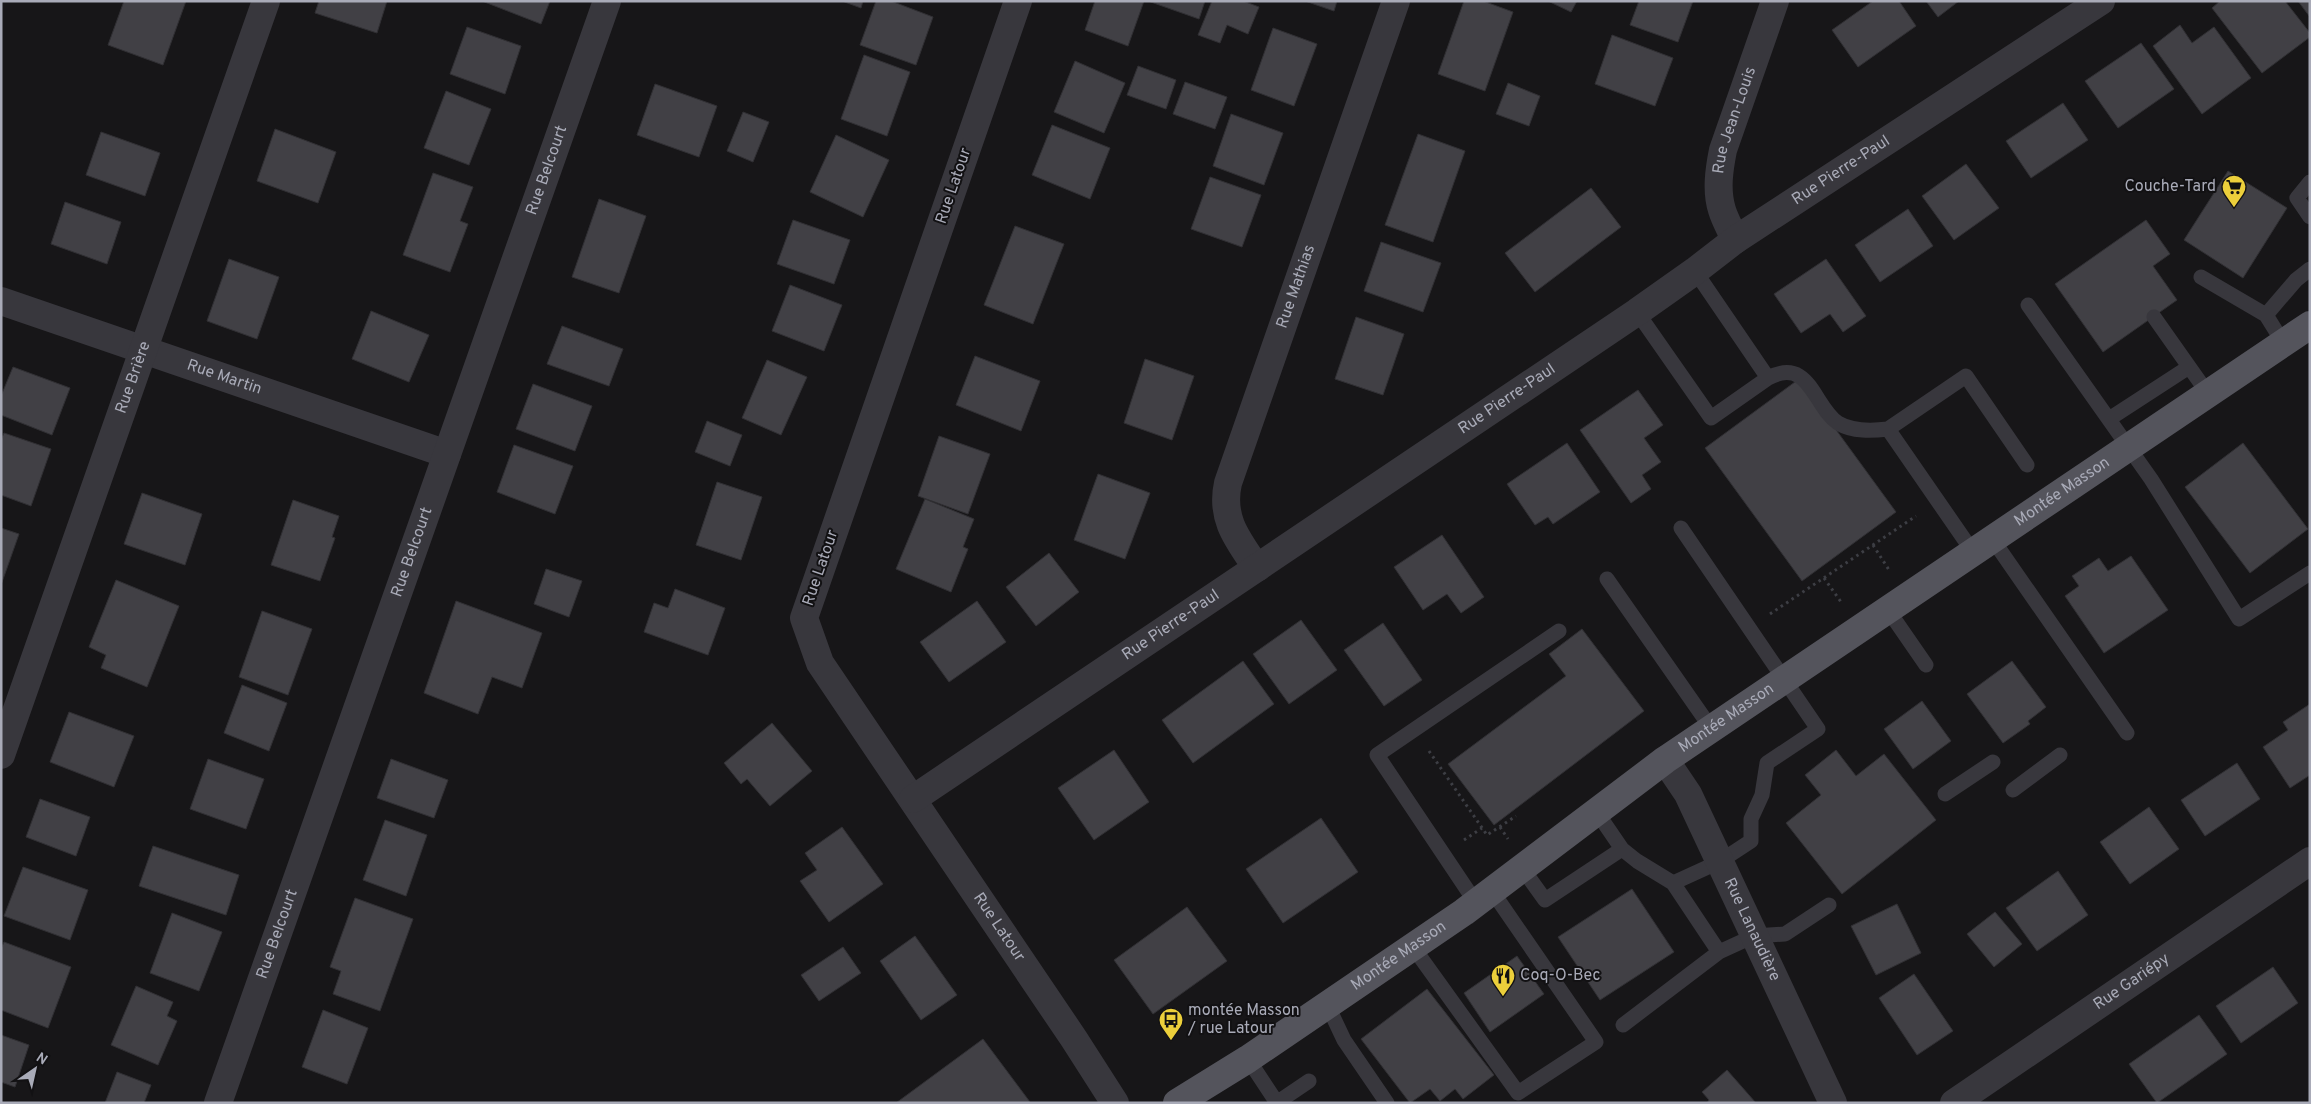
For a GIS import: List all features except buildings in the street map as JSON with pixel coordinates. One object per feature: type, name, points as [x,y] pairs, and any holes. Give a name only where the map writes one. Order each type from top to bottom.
[{"type":"main road","name":"Montée Masson","points":[[1177,1103],[1248,1059],[1413,947],[1484,897],[1596,811],[1711,728],[2209,395],[2310,325]]},
{"type":"main road","name":"Montée Masson","points":[[2284,344],[2310,332]]},
{"type":"street","name":"Rue Brière","points":[[1,755],[266,1]]},
{"type":"street","name":"Rue Belcourt","points":[[218,1103],[607,1]]},
{"type":"street","name":"Rue Latour","points":[[1018,1],[804,618],[820,663],[1116,1103]]},
{"type":"street","name":"Rue Mathias","points":[[1258,568],[1230,525],[1226,510],[1227,490],[1396,1]]},
{"type":"street","name":"Rue Jean-Louis","points":[[1735,240],[1722,210],[1718,189],[1719,169],[1723,150],[1775,1]]},
{"type":"street","name":"Rue Pierre-Paul","points":[[913,800],[1637,312],[1695,272],[1735,240],[2101,1]]},
{"type":"street","name":"Rue Martin","points":[[1,301],[447,454]]},
{"type":"street","name":"Rue Lanaudière","points":[[1665,760],[1688,794],[1833,1103]]},
{"type":"street","name":"Rue Gariépy","points":[[1954,1103],[2310,861]]},
{"type":"lane","points":[[2310,182],[2297,198],[2310,217]]},
{"type":"lane","points":[[2266,315],[2296,280],[2310,269]]},
{"type":"lane","points":[[1695,272],[1768,378]]},
{"type":"lane","points":[[2201,277],[2266,315],[2284,344]]},
{"type":"lane","points":[[2028,305],[2130,448],[2239,619],[2310,573]]},
{"type":"lane","points":[[1637,312],[1711,418],[1768,378],[1778,373],[1788,372],[1808,382],[1838,423],[1865,431],[1888,429],[1966,376],[2027,465]]},
{"type":"lane","points":[[2154,317],[2209,395]]},
{"type":"lane","points":[[2109,420],[2189,367]]},
{"type":"lane","points":[[1888,429],[1983,546],[2127,733]]},
{"type":"lane","points":[[1673,883],[1719,862],[1751,841],[1751,819],[1762,795],[1767,763],[1818,729],[1680,528]]},
{"type":"lane","points":[[1607,579],[1711,728]]},
{"type":"lane","points":[[1888,610],[1926,665]]},
{"type":"lane","points":[[1413,947],[1518,1093],[1596,1042],[1376,755],[1559,631]]},
{"type":"lane","points":[[2013,790],[2060,755]]},
{"type":"lane","points":[[1945,794],[1993,762]]},
{"type":"lane","points":[[1596,811],[1622,849],[1637,862],[1673,883],[1719,952]]},
{"type":"lane","points":[[1522,868],[1545,900],[1622,849]]},
{"type":"lane","points":[[1623,1025],[1719,952],[1754,936],[1785,934],[1829,905]]},
{"type":"lane","points":[[1327,1004],[1344,1040],[1387,1103]]},
{"type":"lane","points":[[1248,1059],[1277,1102],[1309,1081]]},
{"type":"path","points":[[1786,603],[1900,526]]},
{"type":"path","points":[[1873,545],[1891,573]]},
{"type":"path","points":[[1824,578],[1843,605]]},
{"type":"path","points":[[1429,750],[1487,835],[1516,816]]},
{"type":"path","points":[[1500,827],[1510,841]]},
{"type":"path","points":[[1457,845],[1482,828]]},
{"type":"place","name":"Couche-Tard","points":[[2234,208]]},
{"type":"place","name":"Coq-O-Bec","points":[[1503,997]]},
{"type":"place","name":"montée Masson / rue Latour","points":[[1171,1041]]}]
